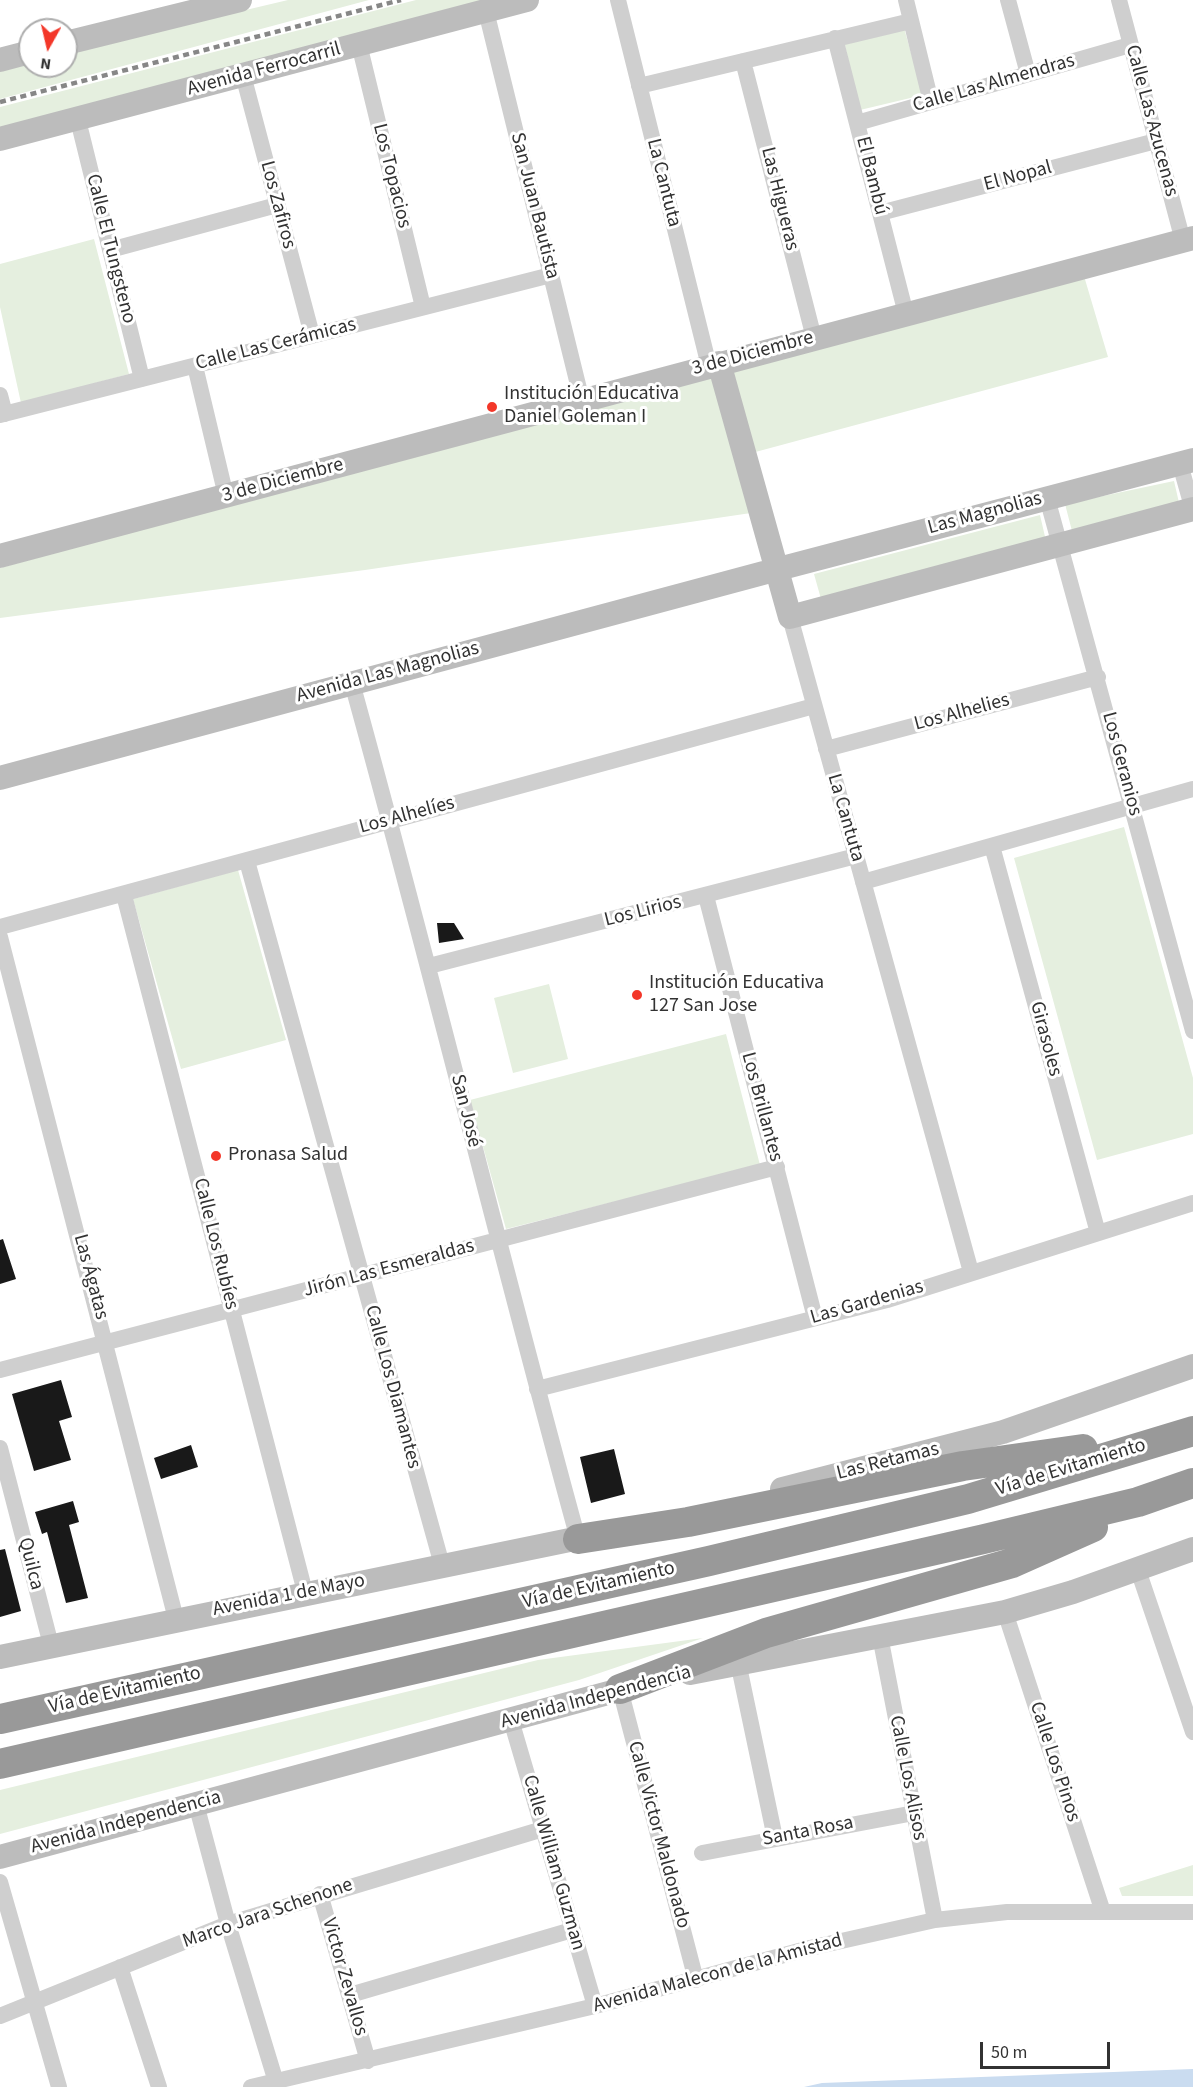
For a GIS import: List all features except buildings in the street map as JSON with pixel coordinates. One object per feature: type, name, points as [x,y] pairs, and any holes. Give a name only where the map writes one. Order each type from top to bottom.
[{"type":"highway","points":[[578,1539],[688,1522],[963,1466],[1187,1433]]},
{"type":"highway","name":"Vía de Evitamiento","points":[[0,1719],[709,1561],[968,1499],[1187,1433]]},
{"type":"highway","name":"Vía de Evitamiento","points":[[0,1764],[719,1601],[1138,1502],[1193,1483]]},
{"type":"highway","points":[[620,1689],[766,1633],[1012,1563],[1100,1524],[1138,1502]]},
{"type":"street","name":"Avenida Ferrocarril","points":[[0,140],[527,0]]},
{"type":"street","name":"La Cantuta","points":[[618,0],[714,364],[777,569],[971,1272]]},
{"type":"street","points":[[906,0],[931,102]]},
{"type":"street","points":[[1008,0],[1029,74]]},
{"type":"street","name":"Calle Las Azucenas","points":[[1119,0],[1156,141],[1188,240]]},
{"type":"street","points":[[78,40],[231,1]]},
{"type":"street","name":"San Juan Bautista","points":[[486,11],[582,400]]},
{"type":"street","points":[[639,86],[911,21]]},
{"type":"street","name":"El Bambú","points":[[835,38],[906,314]]},
{"type":"street","name":"Los Topacios","points":[[359,44],[423,307]]},
{"type":"street","name":"Calle Las Almendras","points":[[857,123],[1130,45]]},
{"type":"street","points":[[0,60],[18,55]]},
{"type":"street","name":"Las Higueras","points":[[743,61],[814,338]]},
{"type":"street","name":"Los Zafiros","points":[[243,75],[312,335]]},
{"type":"street","name":"Calle El Tungsteno","points":[[78,120],[142,379]]},
{"type":"street","name":"El Nopal","points":[[880,213],[1156,141]]},
{"type":"street","points":[[110,250],[277,205]]},
{"type":"street","name":"3 de Diciembre","points":[[0,556],[714,364],[1188,240]]},
{"type":"street","name":"Calle Las Cerámicas","points":[[2,415],[551,275]]},
{"type":"street","points":[[195,366],[226,496]]},
{"type":"street","points":[[0,395],[2,415]]},
{"type":"street","points":[[790,617],[1193,509],[1186,462]]},
{"type":"street","name":"Las Magnolias","points":[[777,569],[1186,462]]},
{"type":"street","name":"Los Geranios","points":[[1047,498],[1098,677],[1193,1031]]},
{"type":"street","name":"Avenida Las Magnolias","points":[[0,778],[777,569]]},
{"type":"street","name":"Los Alhelies","points":[[826,749],[1098,677]]},
{"type":"street","name":"San José","points":[[352,683],[429,966],[497,1240],[578,1539]]},
{"type":"street","name":"Los Alhelíes","points":[[0,927],[814,706]]},
{"type":"street","points":[[863,882],[1193,789]]},
{"type":"street","name":"Girasoles","points":[[992,846],[1098,1233]]},
{"type":"street","name":"Los Lirios","points":[[429,966],[856,856]]},
{"type":"street","name":"Calle Los Diamantes","points":[[247,861],[442,1565]]},
{"type":"street","name":"Calle Los Rubíes","points":[[124,895],[305,1592]]},
{"type":"street","name":"Los Brillantes","points":[[706,896],[815,1318]]},
{"type":"street","name":"Las Ágatas","points":[[0,937],[177,1619]]},
{"type":"street","name":"Jirón Las Esmeraldas","points":[[0,1370],[777,1167]]},
{"type":"street","name":"Las Gardenias","points":[[537,1389],[887,1300],[1193,1203]]},
{"type":"street","name":"Las Retamas","points":[[578,1539],[1003,1432],[1193,1366]]},
{"type":"street","name":"Quilca","points":[[0,1448],[51,1645]]},
{"type":"street","name":"Avenida 1 de Mayo","points":[[0,1657],[305,1592],[578,1539]]},
{"type":"street","name":"Avenida Independencia","points":[[0,1857],[620,1689],[738,1662],[1005,1612],[1138,1570],[1193,1549]]},
{"type":"street","points":[[1138,1570],[1189,1707],[1193,1732]]},
{"type":"street","name":"Calle Los Pinos","points":[[1005,1612],[1102,1912]]},
{"type":"street","name":"Calle Los Alisos","points":[[880,1636],[935,1920]]},
{"type":"street","points":[[738,1662],[775,1838]]},
{"type":"street","name":"Calle Victor Maldonado","points":[[620,1689],[696,1980]]},
{"type":"street","name":"Calle William Guzman","points":[[511,1720],[595,2006]]},
{"type":"street","points":[[196,1804],[228,1924],[276,2082]]},
{"type":"street","name":"Santa Rosa","points":[[702,1853],[914,1813]]},
{"type":"street","name":"Marco Jara Schenone","points":[[0,2016],[228,1924],[320,1894],[543,1829]]},
{"type":"street","points":[[0,1882],[60,2087]]},
{"type":"street","name":"Victor Zevallos","points":[[320,1894],[368,2061]]},
{"type":"street","name":"Avenida Malecon de la Amistad","points":[[251,2087],[595,2006],[810,1948],[935,1920],[1007,1912],[1193,1912]]},
{"type":"street","points":[[350,1995],[572,1930]]},
{"type":"street","points":[[120,1966],[159,2087]]},
{"type":"green space","points":[[288,0],[369,0],[0,99],[0,51],[18,46],[18,78],[78,78],[78,33],[212,18]]},
{"type":"green space","points":[[416,0],[502,0],[0,130],[0,107]]},
{"type":"green space","points":[[904,28],[923,95],[860,110],[844,41]]},
{"type":"green space","points":[[94,239],[129,374],[21,403],[0,307],[0,264]]},
{"type":"green space","points":[[1084,276],[1108,357],[748,454],[725,370]]},
{"type":"green space","points":[[710,373],[751,513],[365,570],[0,618],[0,568]]},
{"type":"green space","points":[[1174,481],[1180,507],[1072,531],[1065,504]]},
{"type":"green space","points":[[1040,515],[1046,541],[821,599],[814,574]]},
{"type":"green space","points":[[1124,827],[1193,1078],[1193,1134],[1097,1160],[1014,858]]},
{"type":"green space","points":[[238,870],[286,1040],[181,1069],[133,899]]},
{"type":"green space","points":[[549,984],[568,1059],[513,1073],[494,998]]},
{"type":"green space","points":[[726,1034],[760,1165],[506,1229],[470,1100]]},
{"type":"green space","points":[[703,1638],[579,1680],[0,1834],[0,1790],[538,1660]]},
{"type":"green space","points":[[1193,1865],[1193,1896],[1122,1896],[1119,1888]]},
{"type":"water","points":[[1193,2069],[1193,2087],[804,2087],[822,2083]]},
{"type":"railway","points":[[0,102],[401,0]]},
{"type":"place","name":"Institución Educativa Daniel Goleman I","points":[[492,407]]},
{"type":"place","name":"Institución Educativa 127 San Jose","points":[[637,995]]},
{"type":"place","name":"Pronasa Salud","points":[[216,1156]]}]
